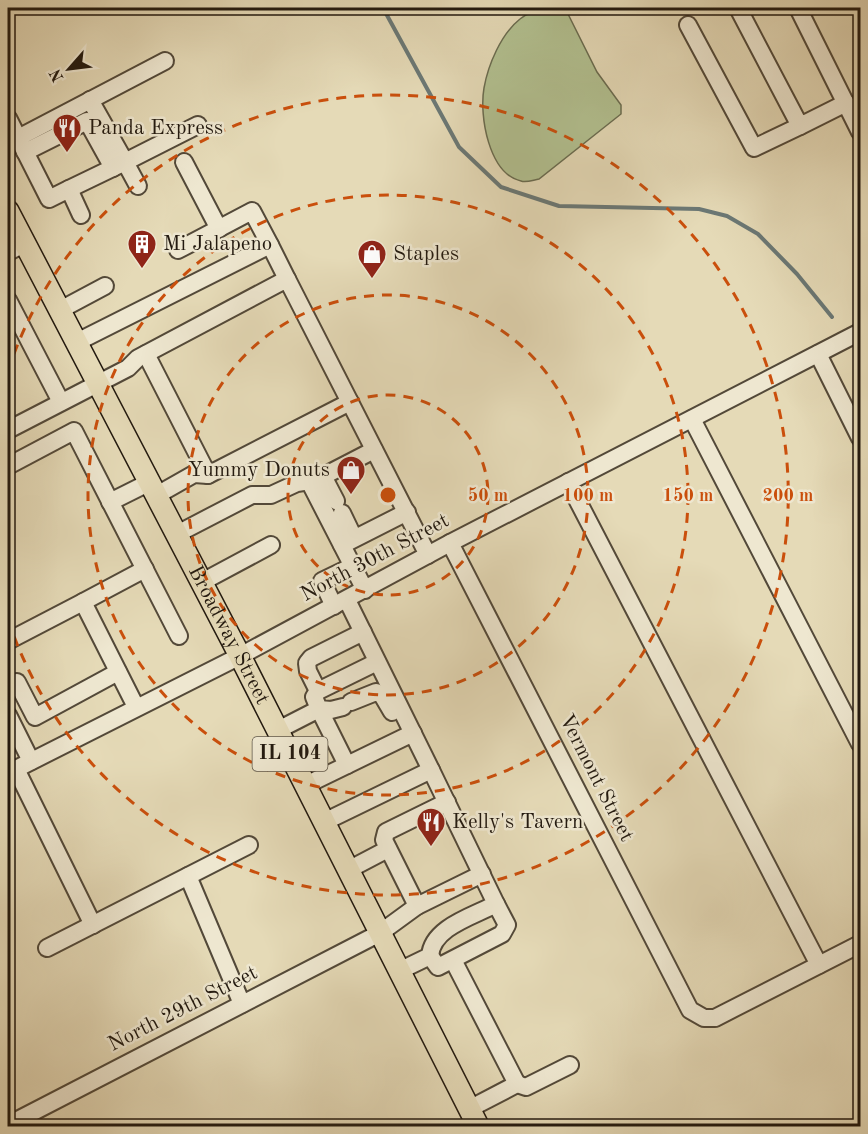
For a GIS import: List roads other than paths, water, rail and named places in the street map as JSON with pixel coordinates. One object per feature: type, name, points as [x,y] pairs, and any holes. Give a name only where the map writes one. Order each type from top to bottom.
[{"type":"main road","name":"Broadway Street","points":[[8,211],[16,248],[60,310],[99,383],[474,1118]]},
{"type":"street","points":[[738,8],[800,126]]},
{"type":"street","points":[[798,8],[861,132]]},
{"type":"street","points":[[688,25],[754,148],[846,103]]},
{"type":"street","points":[[21,145],[90,100],[165,61]]},
{"type":"street","points":[[90,100],[119,165]]},
{"type":"street","points":[[8,118],[50,199],[198,126]]},
{"type":"street","points":[[21,145],[87,120],[119,165],[138,186]]},
{"type":"street","points":[[184,162],[219,229]]},
{"type":"street","points":[[69,189],[81,215]]},
{"type":"street","points":[[178,250],[252,211],[428,555]]},
{"type":"street","points":[[77,342],[270,245]]},
{"type":"street","points":[[8,430],[128,368],[146,354],[287,279]]},
{"type":"street","points":[[60,310],[105,286]]},
{"type":"street","points":[[8,300],[62,402]]},
{"type":"street","name":"North 30th Street","points":[[18,768],[240,656],[450,543],[861,332]]},
{"type":"street","points":[[146,354],[208,475]]},
{"type":"street","points":[[818,354],[861,438]]},
{"type":"street","points":[[110,502],[194,474],[208,475],[350,402]]},
{"type":"street","points":[[692,419],[861,744]]},
{"type":"street","points":[[8,466],[74,431],[179,636]]},
{"type":"street","points":[[177,534],[252,495],[271,495],[297,483],[316,479],[374,450]]},
{"type":"street","points":[[316,479],[339,507],[353,566],[364,590]]},
{"type":"street","points":[[316,479],[348,542]]},
{"type":"street","points":[[568,482],[819,965],[861,944]]},
{"type":"street","points":[[348,542],[406,512]]},
{"type":"street","name":"Vermont Street","points":[[450,543],[690,1010],[704,1018],[715,1018],[819,965]]},
{"type":"street","points":[[202,582],[271,545]]},
{"type":"street","points":[[353,566],[322,581],[363,632],[507,925],[502,934],[438,967],[430,956],[430,946],[441,932],[496,904]]},
{"type":"street","points":[[8,641],[145,569]]},
{"type":"street","points":[[82,602],[136,707]]},
{"type":"street","points":[[318,691],[308,671],[307,663],[311,658],[363,632]]},
{"type":"street","points":[[347,765],[314,697],[318,691],[377,662]]},
{"type":"street","points":[[16,682],[35,717],[118,672]]},
{"type":"street","points":[[278,730],[319,709],[331,710],[376,692],[392,712],[409,726]]},
{"type":"street","points":[[8,715],[18,768],[93,925]]},
{"type":"street","points":[[306,786],[347,765],[409,726]]},
{"type":"street","points":[[324,822],[431,770]]},
{"type":"street","points":[[417,906],[384,840],[386,832],[447,802]]},
{"type":"street","points":[[47,948],[249,846]]},
{"type":"street","points":[[348,870],[388,849]]},
{"type":"street","name":"North 29th Street","points":[[8,1125],[380,933],[417,906],[482,874]]},
{"type":"street","points":[[188,876],[242,1004]]},
{"type":"street","points":[[399,971],[430,956]]},
{"type":"street","points":[[453,960],[517,1084],[526,1087],[570,1065]]},
{"type":"street","points":[[474,1118],[517,1084]]},
{"type":"waterway","points":[[383,8],[459,147],[501,187],[559,206],[699,209],[727,216],[758,234],[797,274],[832,317]]},
{"type":"place","name":"Panda Express","points":[[67,154]]},
{"type":"place","name":"Mi Jalapeno","points":[[142,270]]},
{"type":"place","name":"Staples","points":[[372,280]]},
{"type":"place","name":"Yummy Donuts","points":[[351,496]]},
{"type":"place","name":"Kelly's Tavern","points":[[431,848]]}]
